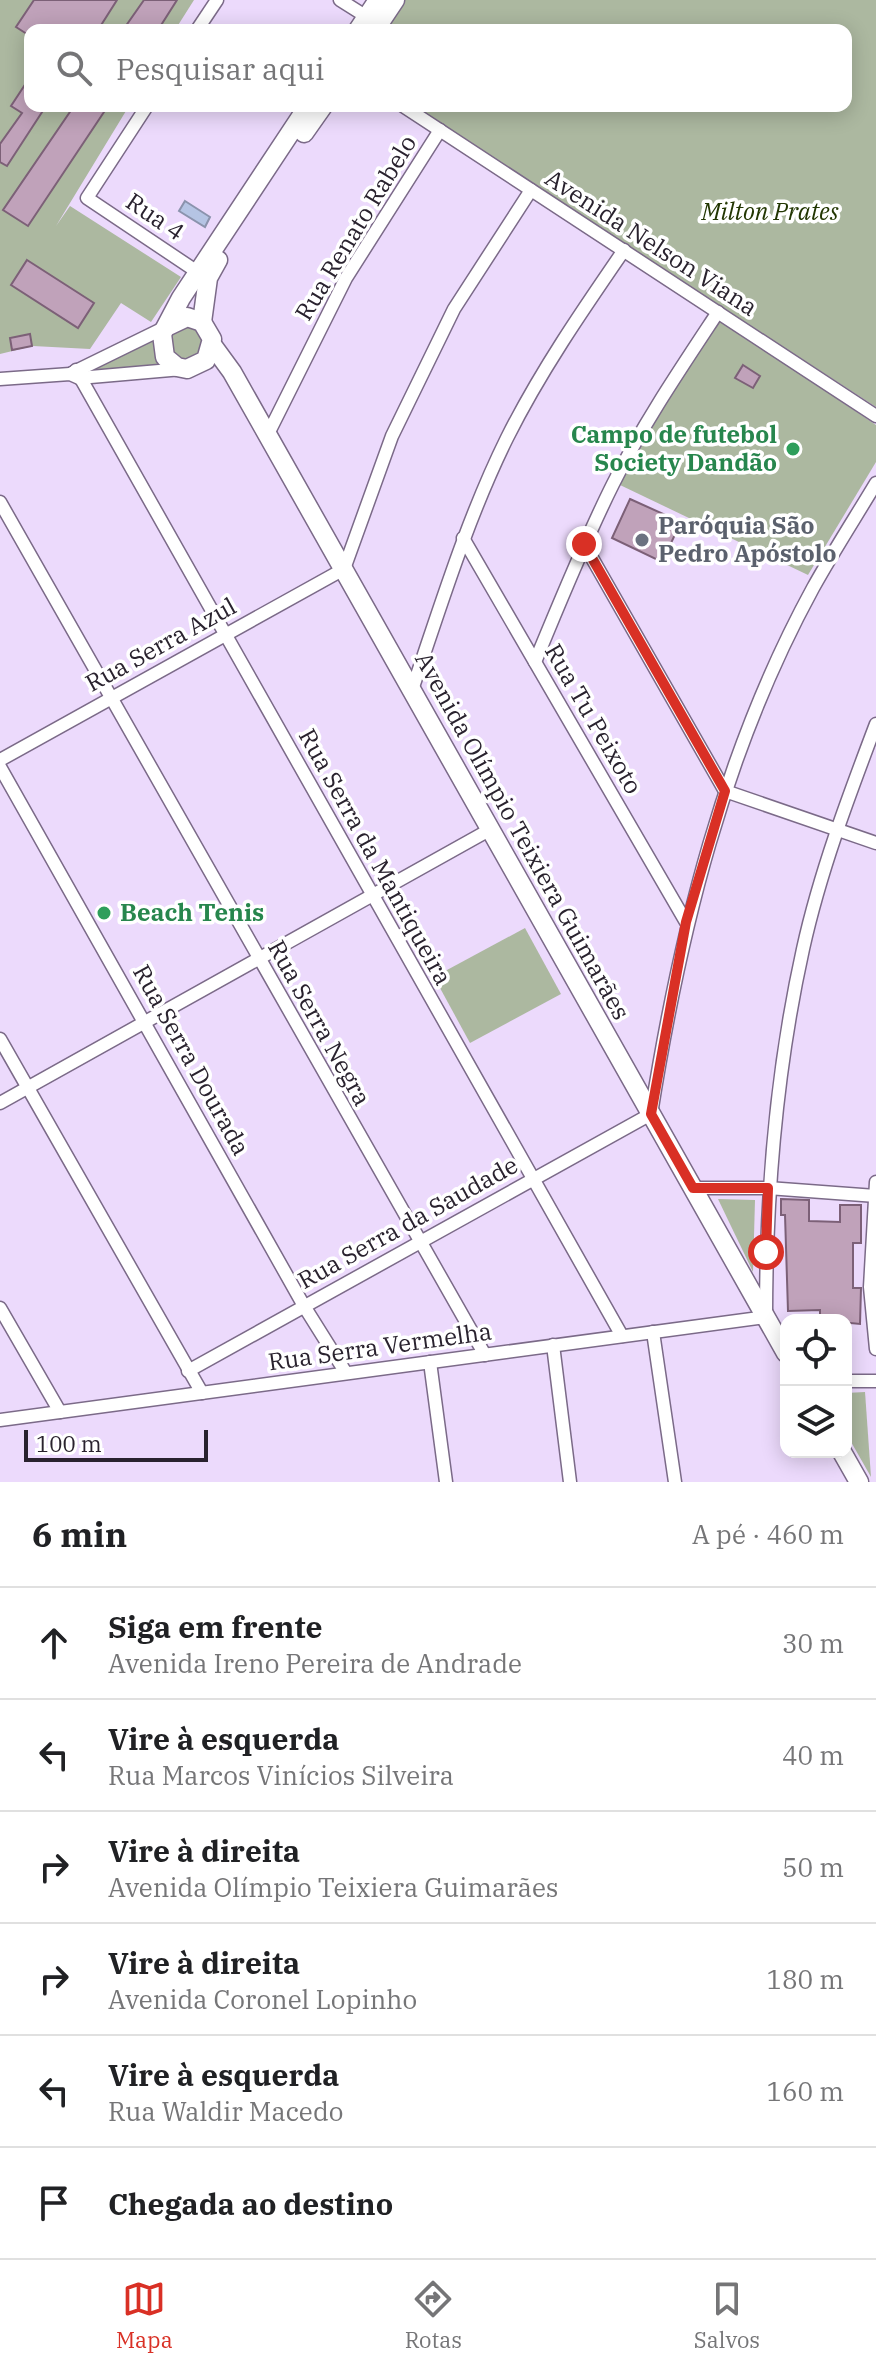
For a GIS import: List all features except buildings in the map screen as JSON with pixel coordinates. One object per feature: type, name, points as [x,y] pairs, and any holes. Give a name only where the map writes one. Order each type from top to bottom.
[{"type":"street","points":[[201,24],[217,0]]},
{"type":"street","points":[[340,0],[365,24]]},
{"type":"street","points":[[368,24],[378,0]]},
{"type":"street","points":[[369,24],[395,0]]},
{"type":"street","name":"Rua 4","points":[[143,112],[87,198],[199,273]]},
{"type":"street","points":[[202,322],[208,278],[305,112]]},
{"type":"street","points":[[80,373],[166,327],[187,317],[202,322],[210,332],[213,346],[206,360],[186,369],[170,363],[161,350],[166,327],[199,273],[270,173],[318,112]]},
{"type":"street","name":"Avenida Nelson Viana","points":[[412,112],[876,416]]},
{"type":"street","name":"Rua Renato Rabelo","points":[[268,434],[346,278],[440,130]]},
{"type":"street","points":[[344,569],[392,436],[440,337],[454,309],[531,190]]},
{"type":"street","points":[[412,690],[463,538],[508,437],[561,341],[624,250]]},
{"type":"street","points":[[535,662],[584,544],[665,392],[718,312]]},
{"type":"street","name":"Avenida Olímpio Teixiera Guimarães","points":[[213,346],[268,434],[780,1342]]},
{"type":"street","points":[[0,379],[186,369],[232,372]]},
{"type":"street","name":"Rua Serra da Mantiqueira","points":[[80,373],[622,1336]]},
{"type":"street","points":[[651,1114],[686,922],[725,791],[752,722],[807,601],[876,483]]},
{"type":"street","name":"Rua Serra Negra","points":[[0,502],[418,1243],[485,1355]]},
{"type":"street","name":"Rua Tu Peixoto","points":[[463,538],[686,922]]},
{"type":"street","points":[[584,544],[725,791],[876,843]]},
{"type":"street","name":"Rua Serra Azul","points":[[0,760],[344,569]]},
{"type":"street","points":[[766,1317],[768,1188],[781,1067],[803,947],[836,829],[876,724]]},
{"type":"street","name":"Rua Serra Dourada","points":[[0,767],[304,1306],[346,1373]]},
{"type":"street","points":[[0,1103],[491,829]]},
{"type":"street","points":[[0,1039],[202,1393]]},
{"type":"street","name":"Rua Serra da Saudade","points":[[188,1371],[651,1114]]},
{"type":"street","points":[[876,1182],[870,1287],[876,1349]]},
{"type":"street","points":[[693,1188],[768,1188],[875,1196]]},
{"type":"street","points":[[0,1308],[60,1412]]},
{"type":"street","name":"Rua Serra Vermelha","points":[[0,1420],[766,1317]]},
{"type":"street","points":[[653,1332],[675,1482]]},
{"type":"street","points":[[553,1345],[570,1482]]},
{"type":"street","points":[[430,1362],[446,1482]]},
{"type":"street","points":[[852,1381],[876,1381]]},
{"type":"street","points":[[845,1458],[859,1482]]},
{"type":"green space","points":[[0,0],[194,0],[179,24],[24,24],[24,112],[125,112],[56,226],[70,206],[181,277],[151,322],[121,303],[90,349],[33,346],[0,354]]},
{"type":"green space","name":"Milton Prates","points":[[396,0],[876,0],[876,407],[419,112],[852,112],[852,24],[380,24]]},
{"type":"green space","points":[[718,318],[876,425],[876,462],[808,575],[620,485],[667,395]]},
{"type":"green space","points":[[195,321],[209,351],[183,366],[163,338]]},
{"type":"green space","points":[[159,335],[172,367],[87,370]]},
{"type":"green space","points":[[525,928],[561,994],[470,1043],[434,977]]},
{"type":"green space","points":[[718,1199],[755,1200],[753,1272]]},
{"type":"green space","points":[[865,1392],[871,1477],[852,1444],[852,1393]]},
{"type":"water","points":[[185,201],[210,217],[205,227],[179,211]]},
{"type":"place","name":"Campo de futebol Society Dandão","points":[[793,449]]},
{"type":"place","name":"Paróquia São Pedro Apóstolo","points":[[642,540]]},
{"type":"place","name":"Beach Tenis","points":[[104,913]]},
{"type":"route","points":[[584,544],[725,791],[686,922],[666,1017],[651,1114],[693,1188],[768,1188],[766,1252]]}]
